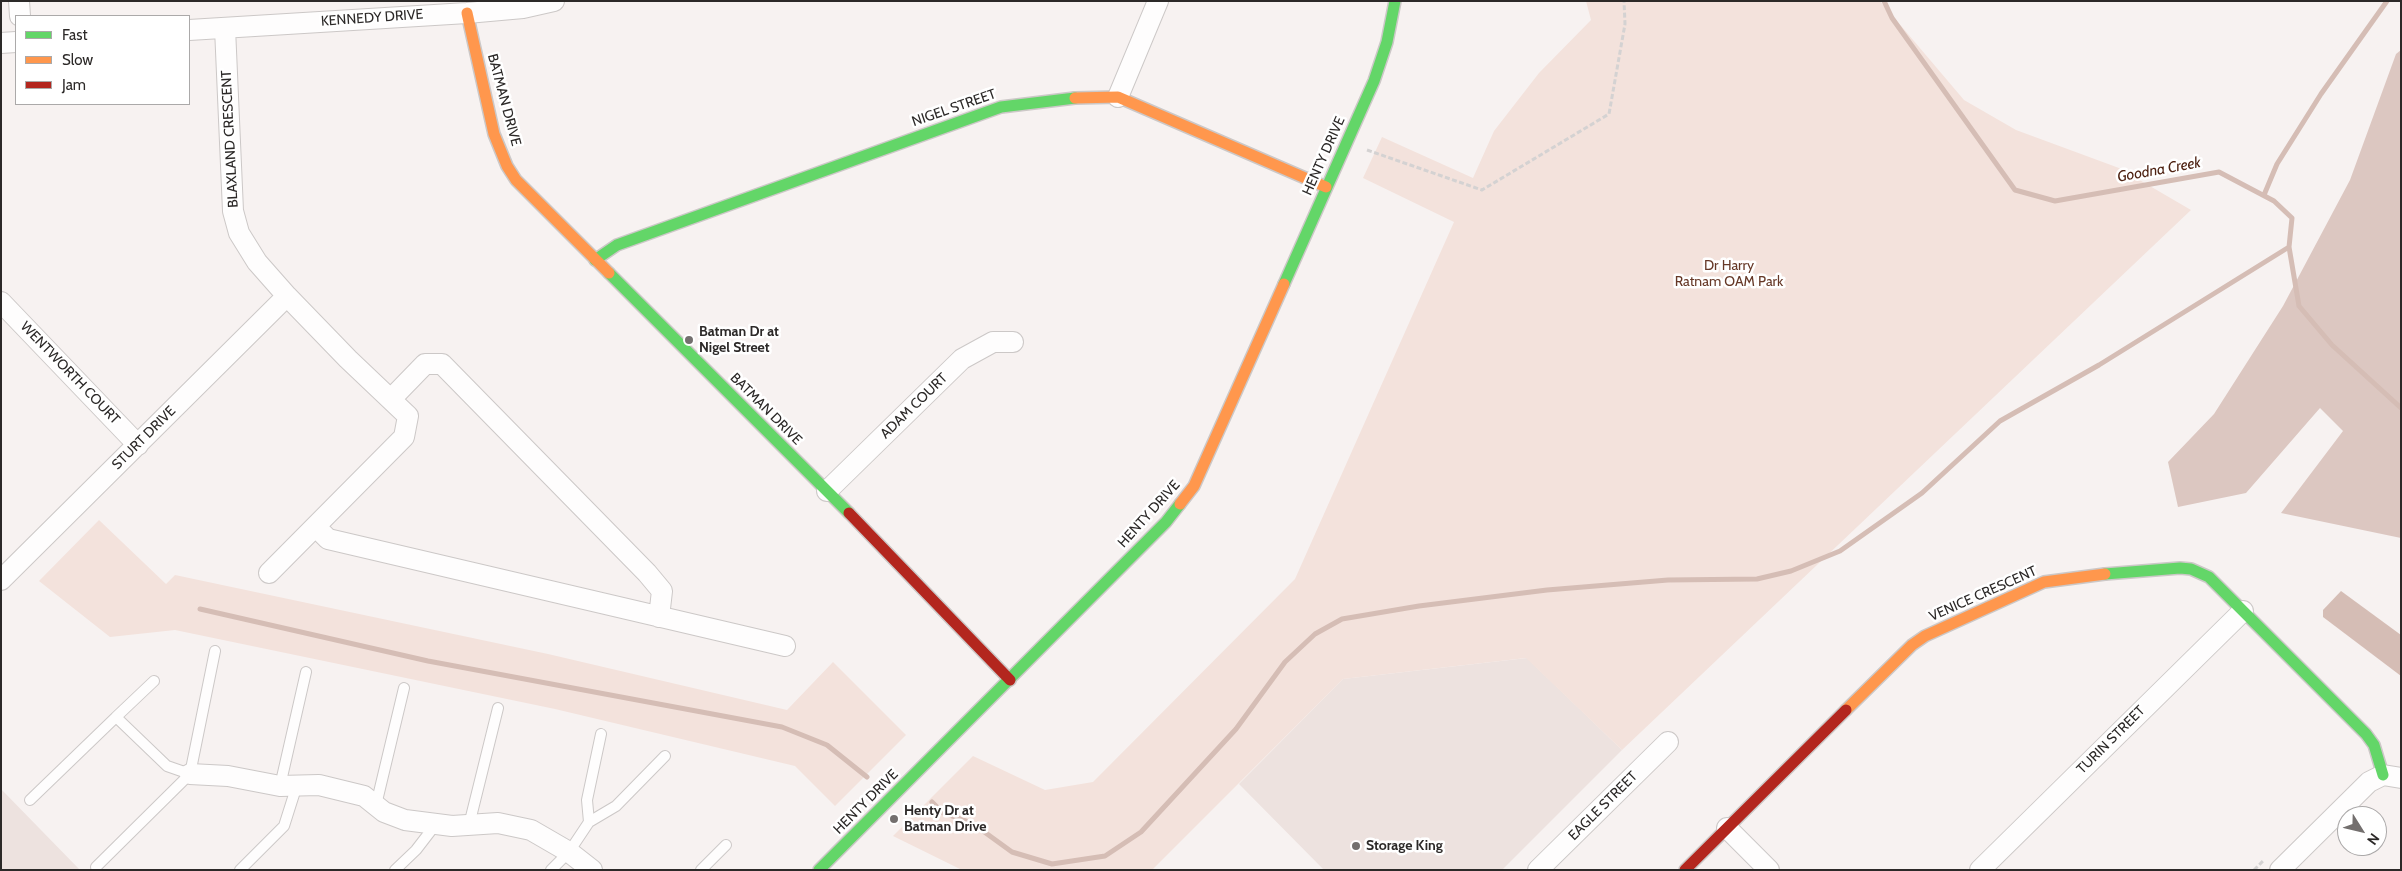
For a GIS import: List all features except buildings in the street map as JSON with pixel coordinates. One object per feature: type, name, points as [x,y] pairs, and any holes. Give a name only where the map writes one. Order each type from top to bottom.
[{"type":"street","points":[[18,1],[20,15]]},
{"type":"street","name":"KENNEDY DRIVE","points":[[190,30],[467,13],[523,8],[554,1]]},
{"type":"street","points":[[1118,97],[1158,1]]},
{"type":"street","name":"HENTY DRIVE","points":[[819,870],[1166,522],[1194,486],[1374,81],[1387,42],[1395,1]]},
{"type":"street","name":"BATMAN DRIVE","points":[[467,13],[494,134],[507,166],[527,193],[827,491],[1010,680]]},
{"type":"street","name":"BLAXLAND CRESCENT","points":[[225,28],[233,211],[239,232],[257,262],[287,296],[348,359],[408,416],[404,437],[316,527]]},
{"type":"street","points":[[1,42],[15,42]]},
{"type":"street","name":"NIGEL STREET","points":[[595,260],[617,245],[1001,107],[1062,98],[1118,97],[1326,187]]},
{"type":"street","name":"STURT DRIVE","points":[[5,569],[138,445],[287,296]]},
{"type":"street","name":"WENTWORTH COURT","points":[[1,302],[138,445]]},
{"type":"street","name":"ADAM COURT","points":[[827,491],[962,359],[993,342],[1013,342]]},
{"type":"street","points":[[390,399],[425,364],[442,364],[648,573],[662,591],[659,617]]},
{"type":"street","points":[[270,573],[316,527],[328,539],[785,646]]},
{"type":"street","name":"VENICE CRESCENT","points":[[1685,870],[1912,645],[1925,636],[2044,582],[2070,577],[2191,569],[2209,577],[2366,734],[2392,776]]},
{"type":"street","name":"TURIN STREET","points":[[1980,870],[2243,611]]},
{"type":"street","name":"EAGLE STREET","points":[[1538,870],[1668,742]]},
{"type":"street","points":[[190,774],[228,776],[289,786],[319,785],[364,796],[384,812],[405,820],[436,824],[469,825],[498,823],[531,830],[569,852],[592,870]]},
{"type":"street","points":[[2280,870],[2373,779],[2392,776]]},
{"type":"street","points":[[1727,828],[1768,870]]},
{"type":"lane","points":[[96,867],[190,774],[215,651]]},
{"type":"lane","points":[[240,870],[284,826],[306,672]]},
{"type":"lane","points":[[30,800],[154,680]]},
{"type":"lane","points":[[376,805],[404,688]]},
{"type":"lane","points":[[469,825],[498,708]]},
{"type":"lane","points":[[116,717],[167,766],[190,774]]},
{"type":"lane","points":[[589,822],[588,800],[602,734]]},
{"type":"lane","points":[[551,870],[569,852],[589,822],[616,806],[665,756]]},
{"type":"lane","points":[[396,870],[416,850],[436,824]]},
{"type":"lane","points":[[701,870],[726,845]]},
{"type":"path","points":[[1348,141],[1383,157],[1482,190],[1609,114],[1625,24],[1624,1]]},
{"type":"shaded area","points":[[2401,50],[2401,538],[2281,513],[2343,431],[2320,408],[2246,493],[2178,507],[2168,462],[2214,414],[2283,306],[2350,180],[2396,54]]},
{"type":"shaded area","points":[[2341,591],[2401,635],[2401,676],[2323,617],[2323,610]]},
{"type":"shaded area","points":[[1527,658],[1622,750],[1502,870],[1324,870],[1239,784],[1343,679]]},
{"type":"shaded area","points":[[1,789],[80,870],[1,870]]},
{"type":"green space","name":"Dr Harry Ratnam OAM Park","points":[[1586,1],[1880,1],[1964,100],[2016,130],[2119,168],[2191,210],[1622,750],[1526,658],[1343,679],[1152,870],[962,870],[893,836],[973,756],[1045,790],[1093,782],[1295,579],[1454,222],[1363,178],[1382,137],[1473,178],[1494,131],[1539,73],[1591,20]]},
{"type":"green space","points":[[99,520],[166,584],[175,575],[548,654],[787,710],[833,662],[906,735],[835,806],[795,766],[555,709],[175,630],[110,637],[39,581]]},
{"type":"waterway","name":"Goodna Creek","points":[[1884,1],[1892,18],[2015,190],[2055,201],[2219,172],[2274,201],[2292,218],[2289,247],[2299,306],[2332,345],[2401,408]]},
{"type":"waterway","points":[[2264,195],[2277,164],[2321,94],[2387,1]]},
{"type":"waterway","points":[[932,802],[943,813],[972,823],[1012,852],[1052,864],[1105,856],[1141,832],[1236,729],[1285,662],[1315,634],[1342,619],[1419,606],[1547,590],[1668,580],[1757,579],[1791,571],[1840,551],[1922,493],[2000,421],[2099,365],[2289,247]]},
{"type":"waterway","points":[[200,609],[428,661],[782,727],[827,745],[867,777]]},
{"type":"traffic: fast","points":[[1284,284],[1374,81],[1387,42],[1395,1]]},
{"type":"traffic: fast","points":[[595,260],[617,245],[1001,107],[1075,98]]},
{"type":"traffic: fast","points":[[609,273],[849,513]]},
{"type":"traffic: fast","points":[[819,870],[1166,522],[1180,504]]},
{"type":"traffic: fast","points":[[2105,574],[2180,568],[2191,569],[2209,577],[2366,734],[2374,745],[2383,775]]},
{"type":"traffic: slow","points":[[467,13],[494,134],[507,166],[516,180],[609,273]]},
{"type":"traffic: slow","points":[[1075,98],[1118,97],[1326,187]]},
{"type":"traffic: slow","points":[[1180,504],[1194,486],[1284,284]]},
{"type":"traffic: slow","points":[[1846,710],[1912,645],[1925,636],[2044,582],[2105,574]]},
{"type":"traffic: jam","points":[[849,513],[1010,680]]},
{"type":"traffic: jam","points":[[1685,870],[1846,710]]},
{"type":"place","name":"Batman Dr at Nigel Street","points":[[689,340]]},
{"type":"place","name":"Henty Dr at Batman Drive","points":[[894,819]]},
{"type":"place","name":"Storage King","points":[[1356,846]]}]
